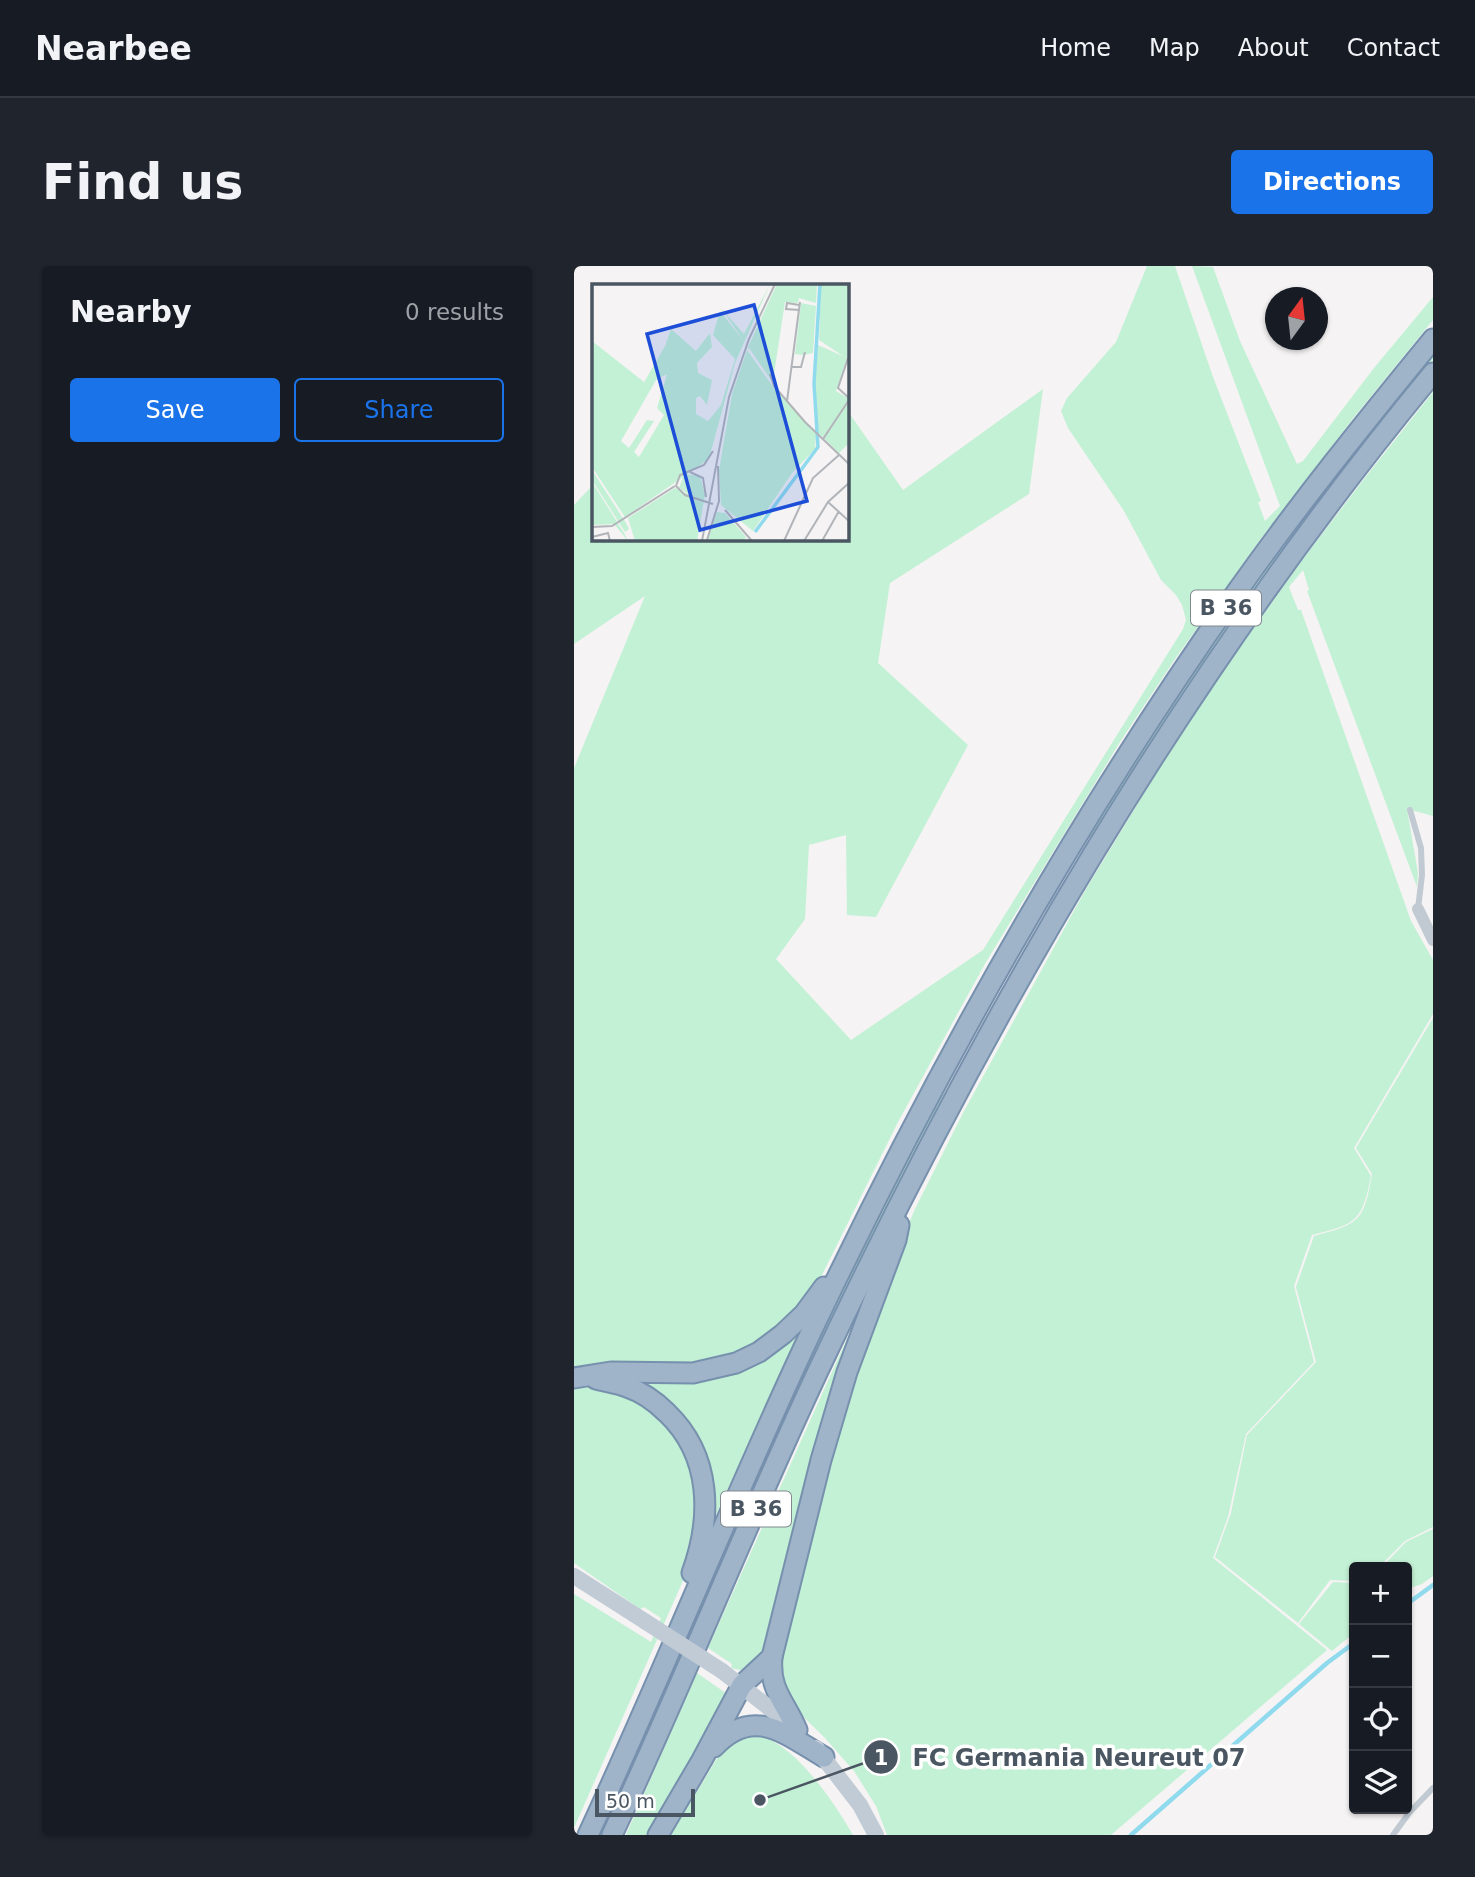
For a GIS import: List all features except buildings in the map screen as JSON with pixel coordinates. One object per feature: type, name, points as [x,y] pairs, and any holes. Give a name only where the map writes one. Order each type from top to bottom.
[{"type":"highway","name":"B 36","points":[[588,1835],[778,1405],[845,1264],[971,1020],[1096,805],[1180,675],[1240,587],[1347,446],[1433,339]]},
{"type":"highway","name":"B 36","points":[[612,1835],[777,1461],[862,1279],[966,1076],[1034,951],[1164,738],[1216,660],[1298,547],[1433,373]]},
{"type":"highway","name":"B 36","points":[[742,1685],[772,1657],[778,1644],[821,1460],[846,1372],[896,1240],[908,1188]]},
{"type":"highway","name":"B 36","points":[[579,1377],[611,1372],[693,1373],[736,1363],[759,1352],[783,1334],[804,1314],[845,1264]]},
{"type":"highway","points":[[579,1377],[628,1387],[644,1395],[682,1429],[698,1457],[706,1505],[702,1538],[689,1581],[689,1606]]},
{"type":"highway","name":"B 36","points":[[772,1657],[775,1692],[787,1706],[797,1730]]},
{"type":"highway","points":[[658,1835],[742,1685]]},
{"type":"highway","points":[[702,1760],[724,1736],[742,1726],[751,1725],[775,1728],[824,1757]]},
{"type":"main road","points":[[574,1576],[722,1671],[797,1730],[824,1757],[860,1805],[876,1835]]},
{"type":"street","points":[[1418,909],[1433,940]]},
{"type":"lane","points":[[1410,810],[1421,848],[1422,875],[1418,909]]},
{"type":"lane","points":[[1393,1835],[1433,1788]]},
{"type":"green space","points":[[1147,266],[1175,266],[1213,377],[1261,501],[1258,502],[1265,521],[1280,506],[1192,266],[1213,267],[1240,341],[1297,464],[1303,461],[1374,368],[1433,297],[1433,320],[1262,537],[1120,742],[986,962],[898,1122],[820,1279],[780,1331],[721,1363],[574,1367],[574,768],[645,596],[574,644],[574,505],[592,486],[592,541],[849,541],[849,413],[903,490],[1043,389],[1029,494],[890,583],[878,663],[968,745],[876,917],[847,915],[846,835],[809,845],[805,919],[776,959],[851,1040],[983,950],[1183,629],[1186,620],[1182,605],[1161,580],[1124,511],[1068,428],[1061,411],[1067,398],[1116,342]]},
{"type":"green space","points":[[1433,351],[1433,360],[1377,429],[1164,724],[1093,836],[1089,835],[1237,605],[1345,461]]},
{"type":"green space","points":[[1433,392],[1433,816],[1407,809],[1418,873],[1417,887],[1307,591],[1309,590],[1303,570],[1289,587],[1298,610],[1301,610],[1411,921],[1433,960],[1433,1014],[1354,1148],[1371,1176],[1364,1203],[1355,1219],[1348,1224],[1312,1235],[1294,1286],[1314,1362],[1246,1434],[1228,1517],[1213,1558],[1327,1650],[1111,1835],[887,1835],[876,1806],[854,1771],[788,1702],[777,1669],[813,1514],[887,1275],[915,1209],[963,1113],[1086,889],[1154,777],[1221,674],[1300,563]]},
{"type":"green space","points":[[1433,1018],[1433,1527],[1405,1541],[1384,1562],[1349,1562],[1349,1581],[1330,1580],[1298,1623],[1215,1557],[1231,1513],[1247,1435],[1316,1362],[1296,1287],[1314,1236],[1350,1224],[1362,1212],[1372,1174],[1356,1148]]},
{"type":"green space","points":[[944,1094],[680,1662],[603,1835],[597,1835],[785,1410],[870,1234],[939,1097]]},
{"type":"green space","points":[[863,1303],[769,1648],[744,1671],[731,1668],[732,1664],[708,1648]]},
{"type":"green space","points":[[801,1328],[710,1528],[707,1465],[624,1378],[671,1379]]},
{"type":"green space","points":[[574,1388],[606,1389],[641,1400],[671,1425],[698,1483],[690,1560],[682,1583],[574,1828],[574,1594],[651,1642],[661,1618],[644,1607],[640,1609],[574,1563]]},
{"type":"green space","points":[[1433,1529],[1433,1576],[1412,1587],[1412,1562],[1387,1562],[1406,1542]]},
{"type":"green space","points":[[1333,1582],[1349,1583],[1349,1637],[1332,1651],[1299,1624]]},
{"type":"green space","points":[[697,1673],[730,1696],[652,1835],[626,1835]]},
{"type":"green space","points":[[753,1734],[783,1748],[811,1774],[853,1835],[671,1835],[719,1755],[740,1738]]},
{"type":"waterway","points":[[1412,1600],[1433,1585]]},
{"type":"waterway","points":[[1131,1835],[1349,1647]]},
{"type":"place","name":"FC Germania Neureut 07","points":[[760,1800]]}]
